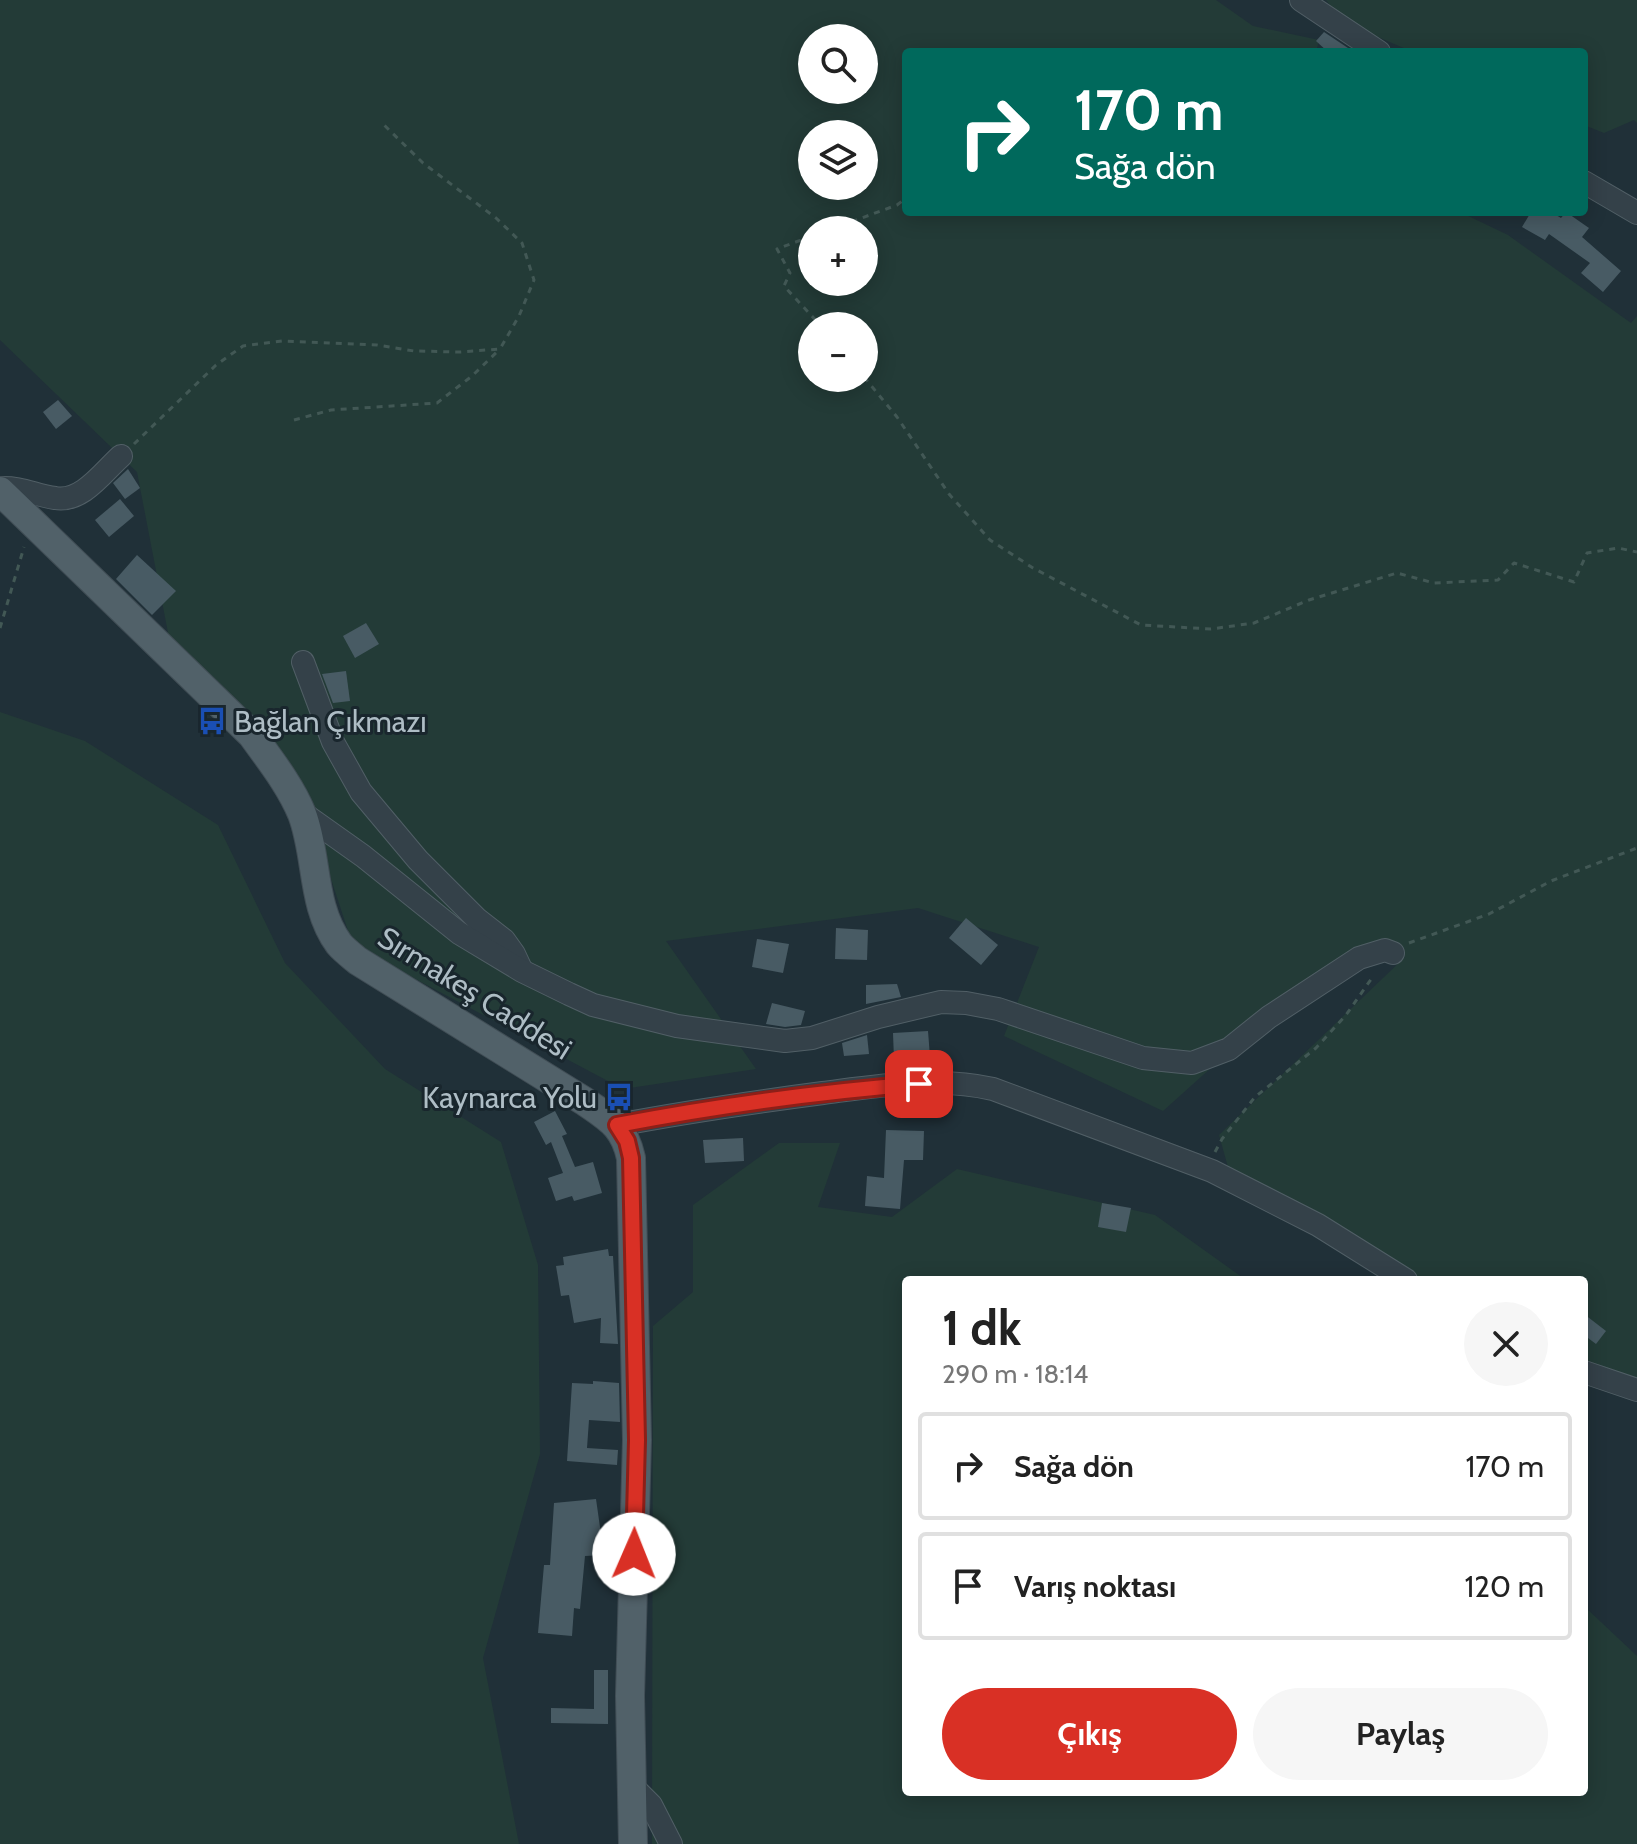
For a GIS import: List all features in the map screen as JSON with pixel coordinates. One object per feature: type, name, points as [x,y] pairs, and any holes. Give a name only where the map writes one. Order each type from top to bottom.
[{"type":"main road","name":"Sırmakeş Caddesi","points":[[0,490],[252,735],[282,775],[301,812],[317,892],[339,944],[358,961],[584,1101],[617,1125]]},
{"type":"main road","points":[[617,1125],[627,1141],[631,1158],[634,1263],[637,1440],[630,1696],[633,1844]]},
{"type":"street","points":[[1301,0],[1373,48]]},
{"type":"street","points":[[1588,184],[1637,213]]},
{"type":"street","points":[[0,490],[18,488],[65,499],[79,495],[121,456]]},
{"type":"street","points":[[303,662],[333,742],[361,792],[418,860],[477,919],[504,940],[522,971]]},
{"type":"street","points":[[301,812],[363,856],[459,933],[522,971],[593,1005],[677,1026],[785,1041],[812,1038],[941,1002],[966,1003],[998,1009],[1143,1058],[1192,1063],[1229,1049],[1269,1017],[1359,958],[1385,950],[1393,953]]},
{"type":"street","points":[[617,1125],[709,1107],[858,1089],[949,1082],[993,1089],[1212,1171],[1318,1225],[1400,1276]]},
{"type":"street","points":[[1588,1373],[1637,1390]]},
{"type":"street","points":[[632,1786],[651,1805],[671,1844]]},
{"type":"path","points":[[294,420],[331,410],[437,403],[500,349],[519,316],[534,280],[522,243],[496,218],[423,163],[383,124]]},
{"type":"path","points":[[867,216],[902,201]]},
{"type":"path","points":[[798,241],[777,249],[790,273],[784,286],[808,312]]},
{"type":"path","points":[[121,456],[216,365],[243,346],[282,341],[377,345],[414,351],[500,349]]},
{"type":"path","points":[[876,392],[949,494],[990,540],[1033,568],[1141,625],[1211,629],[1254,623],[1309,600],[1397,573],[1434,583],[1498,580],[1514,563],[1574,582],[1587,553],[1618,548],[1637,552]]},
{"type":"path","points":[[0,628],[32,522]]},
{"type":"path","points":[[1212,1171],[1213,1156],[1222,1139],[1255,1097],[1316,1048],[1346,1015],[1393,953],[1422,937],[1489,914],[1551,881],[1637,848]]},
{"type":"green space","points":[[0,0],[1216,0],[1253,26],[1319,40],[1317,48],[902,48],[902,216],[1468,216],[1508,235],[1631,323],[1637,316],[1637,1382],[1588,1364],[1588,1276],[1413,1276],[1228,1167],[1219,1135],[1405,957],[1319,971],[1163,1111],[1004,1036],[1039,947],[918,908],[666,941],[756,1069],[623,1089],[353,946],[297,775],[170,643],[137,472],[0,340]]},
{"type":"green space","points":[[1326,0],[1637,0],[1637,123],[1634,120],[1604,133],[1588,127],[1588,48],[1404,48],[1343,22]]},
{"type":"green space","points":[[0,712],[85,741],[218,825],[285,963],[385,1069],[501,1142],[538,1265],[540,1454],[483,1658],[519,1844],[0,1844]]},
{"type":"green space","points":[[779,1143],[840,1143],[818,1207],[892,1217],[957,1169],[1155,1215],[1240,1276],[902,1276],[902,1796],[1588,1796],[1588,1610],[1637,1656],[1637,1844],[652,1844],[653,1326],[693,1292],[693,1205]]},
{"type":"building","points":[[1324,32],[1348,48],[1324,48],[1316,41]]},
{"type":"building","points":[[1529,216],[1572,216],[1589,228],[1582,237],[1621,271],[1603,292],[1581,273],[1590,263],[1549,234],[1545,240],[1522,227]]},
{"type":"building","points":[[58,400],[72,416],[56,429],[43,412]]},
{"type":"building","points":[[128,469],[140,488],[125,499],[113,483]]},
{"type":"building","points":[[120,499],[134,516],[109,537],[95,520]]},
{"type":"building","points":[[137,555],[176,591],[152,615],[116,579]]},
{"type":"building","points":[[366,623],[379,644],[355,658],[343,636]]},
{"type":"building","points":[[346,671],[350,701],[333,703],[322,674]]},
{"type":"building","points":[[966,918],[998,945],[981,965],[949,938]]},
{"type":"building","points":[[836,928],[868,930],[867,960],[835,959]]},
{"type":"building","points":[[757,939],[789,944],[783,973],[752,967]]},
{"type":"building","points":[[897,984],[901,997],[866,1004],[866,985]]},
{"type":"building","points":[[772,1003],[805,1011],[801,1025],[785,1027],[766,1024]]},
{"type":"building","points":[[928,1031],[930,1057],[894,1059],[893,1033]]},
{"type":"building","points":[[867,1035],[869,1054],[844,1056],[842,1043]]},
{"type":"building","points":[[555,1111],[567,1134],[562,1136],[575,1167],[593,1162],[602,1193],[574,1201],[572,1196],[556,1201],[548,1178],[563,1173],[551,1142],[546,1145],[534,1122]]},
{"type":"building","points":[[886,1130],[924,1131],[923,1160],[904,1160],[900,1209],[865,1206],[867,1176],[884,1178]]},
{"type":"building","points":[[743,1138],[744,1161],[705,1163],[703,1140]]},
{"type":"building","points":[[1102,1203],[1131,1208],[1126,1232],[1098,1227]]},
{"type":"building","points":[[608,1249],[609,1256],[613,1256],[618,1344],[600,1343],[601,1318],[574,1323],[569,1295],[561,1296],[556,1266],[564,1265],[563,1257]]},
{"type":"building","points":[[1588,1317],[1606,1331],[1596,1344],[1588,1338]]},
{"type":"building","points":[[593,1381],[619,1383],[620,1422],[589,1420],[587,1448],[618,1450],[617,1465],[567,1461],[572,1383],[593,1384]]},
{"type":"building","points":[[596,1499],[604,1555],[585,1556],[580,1609],[574,1608],[572,1636],[538,1633],[544,1565],[550,1565],[554,1503]]},
{"type":"building","points":[[594,1670],[608,1670],[608,1724],[551,1723],[551,1708],[594,1709]]},
{"type":"place","name":"Bağlan Çıkmazı","points":[[212,721]]},
{"type":"place","name":"Kaynarca Yolu","points":[[619,1097]]},
{"type":"route","points":[[634,1554],[637,1440],[631,1158],[627,1141],[617,1125],[709,1107],[919,1084]]}]
